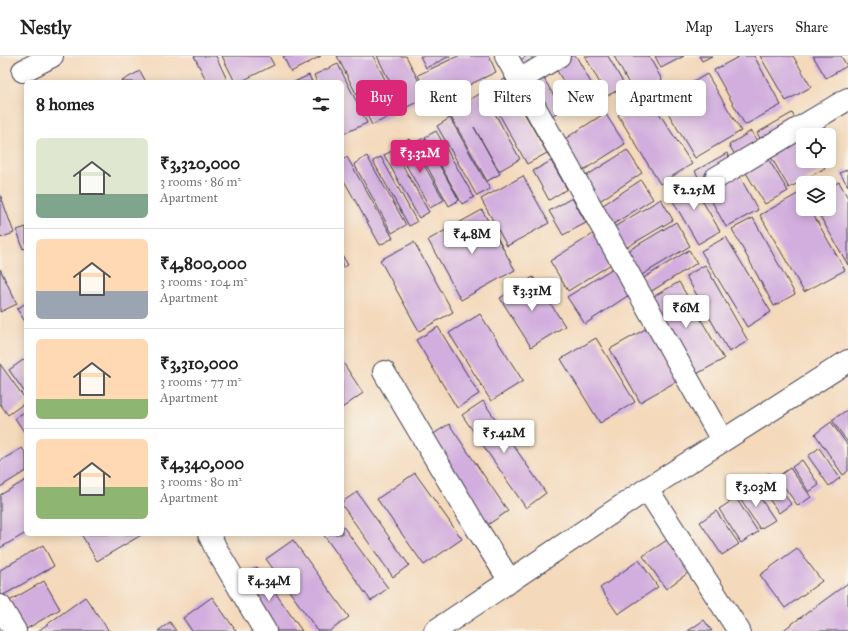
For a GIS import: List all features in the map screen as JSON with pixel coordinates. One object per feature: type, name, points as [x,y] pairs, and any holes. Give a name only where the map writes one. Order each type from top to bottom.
[{"type":"street","points":[[23,70],[52,56]]},
{"type":"street","points":[[506,56],[520,80],[559,56]]},
{"type":"street","points":[[716,178],[848,99]]},
{"type":"street","points":[[540,116],[722,440]]},
{"type":"street","points":[[435,631],[647,489],[848,361]]},
{"type":"street","points":[[384,372],[476,527],[510,581]]},
{"type":"street","points":[[647,489],[740,631]]},
{"type":"street","points":[[210,536],[216,549],[265,631]]},
{"type":"street","points":[[0,606],[15,631]]},
{"type":"building","points":[[194,56],[216,56],[227,80],[206,80]]},
{"type":"building","points":[[222,56],[269,56],[274,65],[244,80],[234,80]]},
{"type":"building","points":[[283,56],[321,56],[291,72]]},
{"type":"building","points":[[337,56],[373,56],[385,80],[356,80],[356,93]]},
{"type":"building","points":[[377,56],[406,56],[418,80],[415,80],[415,103],[407,107],[407,80],[389,80]]},
{"type":"building","points":[[420,56],[450,56],[426,68]]},
{"type":"building","points":[[458,56],[489,56],[496,72],[471,84],[471,80],[420,80],[418,75]]},
{"type":"building","points":[[527,56],[531,56],[545,80],[524,80],[515,63]]},
{"type":"building","points":[[549,56],[576,56],[589,80],[562,80]]},
{"type":"building","points":[[585,56],[608,56],[622,80],[616,80],[616,91],[608,95],[608,80],[598,80]]},
{"type":"building","points":[[614,56],[649,56],[662,80],[627,80]]},
{"type":"building","points":[[655,56],[684,56],[661,68]]},
{"type":"building","points":[[699,56],[712,56],[702,61]]},
{"type":"building","points":[[740,56],[754,56],[781,105],[745,125],[714,70]]},
{"type":"building","points":[[760,56],[793,56],[811,87],[786,101]]},
{"type":"building","points":[[813,56],[841,56],[847,66],[826,78]]},
{"type":"building","points":[[338,64],[356,101],[356,116],[364,116],[367,123],[344,134],[344,80],[316,80],[314,75]]},
{"type":"building","points":[[140,71],[145,80],[124,80]]},
{"type":"building","points":[[707,74],[741,131],[695,158],[670,116],[706,116],[706,80],[697,80]]},
{"type":"building","points":[[309,75],[311,80],[298,80]]},
{"type":"building","points":[[545,80],[553,94],[553,115],[546,119],[544,116]]},
{"type":"building","points":[[479,94],[479,116],[496,116],[520,159],[499,171],[474,127],[500,174],[487,181],[450,116],[471,116],[471,99]]},
{"type":"building","points":[[792,113],[801,128],[796,128],[796,168],[825,168],[811,176],[796,176],[796,184],[789,188],[757,133]]},
{"type":"building","points":[[367,116],[391,116],[372,125]]},
{"type":"building","points":[[500,116],[526,116],[547,153],[527,164]]},
{"type":"building","points":[[600,116],[607,116],[625,144],[579,173],[560,142]]},
{"type":"building","points":[[619,116],[661,116],[692,164],[660,184]]},
{"type":"building","points":[[450,118],[490,189],[477,196],[437,126]]},
{"type":"building","points":[[436,131],[474,197],[462,204],[425,137]]},
{"type":"building","points":[[751,131],[788,191],[765,204],[729,145]]},
{"type":"building","points":[[424,138],[459,200],[449,206],[414,143]]},
{"type":"building","points":[[409,139],[444,200],[430,208],[396,147]]},
{"type":"building","points":[[394,150],[429,212],[419,218],[384,155]]},
{"type":"building","points":[[627,150],[642,173],[598,202],[583,178]]},
{"type":"building","points":[[727,153],[758,210],[726,227],[695,171]]},
{"type":"building","points":[[367,156],[406,225],[392,233],[354,164]]},
{"type":"building","points":[[347,157],[393,238],[380,245],[344,181],[344,159]]},
{"type":"building","points":[[381,157],[417,222],[409,226],[373,161]]},
{"type":"building","points":[[551,161],[567,189],[549,200],[533,171]]},
{"type":"building","points":[[848,169],[848,186],[840,173]]},
{"type":"building","points":[[523,176],[549,223],[507,246],[481,199]]},
{"type":"building","points":[[689,178],[720,231],[698,244],[667,191]]},
{"type":"building","points":[[641,180],[653,199],[612,225],[600,207]]},
{"type":"building","points":[[839,182],[848,198],[848,265],[820,216],[836,216],[836,184]]},
{"type":"building","points":[[0,194],[14,233],[0,238]]},
{"type":"building","points":[[796,195],[796,216],[814,216],[845,270],[804,292],[760,215]]},
{"type":"building","points":[[572,198],[586,223],[563,235],[549,211]]},
{"type":"building","points":[[661,199],[673,220],[622,250],[609,230]]},
{"type":"building","points":[[482,210],[515,270],[461,300],[428,240]]},
{"type":"building","points":[[753,218],[795,294],[774,306],[732,229]]},
{"type":"building","points":[[676,222],[690,246],[640,276],[626,252]]},
{"type":"building","points":[[24,228],[24,249],[23,249],[17,230]]},
{"type":"building","points":[[598,231],[616,261],[568,291],[550,261]]},
{"type":"building","points":[[726,237],[771,312],[747,327],[701,251]]},
{"type":"building","points":[[414,242],[453,312],[419,331],[380,260]]},
{"type":"building","points":[[689,250],[697,263],[650,292],[642,279]]},
{"type":"building","points":[[344,258],[348,265],[344,267]]},
{"type":"building","points":[[618,265],[635,291],[585,324],[567,297]]},
{"type":"building","points":[[705,265],[748,341],[729,352],[686,276]]},
{"type":"building","points":[[0,269],[17,304],[0,312]]},
{"type":"building","points":[[533,277],[565,326],[531,347],[500,298]]},
{"type":"building","points":[[679,282],[724,359],[693,376],[649,299]]},
{"type":"building","points":[[24,304],[24,320],[17,309]]},
{"type":"building","points":[[480,314],[523,381],[491,401],[449,333]]},
{"type":"building","points":[[438,327],[479,394],[457,408],[416,340]]},
{"type":"building","points":[[649,327],[679,380],[640,402],[610,349]]},
{"type":"building","points":[[596,338],[635,402],[600,423],[561,359]]},
{"type":"building","points":[[24,359],[24,391],[9,370]]},
{"type":"building","points":[[0,364],[24,397],[24,403],[8,415],[0,404]]},
{"type":"building","points":[[344,364],[363,393],[344,407]]},
{"type":"building","points":[[483,401],[546,493],[526,508],[462,415]]},
{"type":"building","points":[[847,410],[848,412],[848,443],[832,420]]},
{"type":"building","points":[[24,412],[24,432],[15,418]]},
{"type":"building","points":[[831,422],[848,446],[848,471],[843,475],[815,434]]},
{"type":"building","points":[[449,424],[508,511],[486,526],[427,438]]},
{"type":"building","points":[[22,448],[24,451],[24,472],[0,487],[0,461]]},
{"type":"building","points":[[819,448],[840,478],[829,486],[808,456]]},
{"type":"building","points":[[802,460],[819,485],[809,492],[792,467]]},
{"type":"building","points":[[790,468],[811,497],[798,506],[777,477]]},
{"type":"building","points":[[415,473],[462,539],[424,565],[377,499]]},
{"type":"building","points":[[769,473],[791,504],[779,513],[757,482]]},
{"type":"building","points":[[24,481],[24,534],[0,548],[0,495]]},
{"type":"building","points":[[753,487],[775,520],[760,529],[738,496]]},
{"type":"building","points":[[357,492],[409,565],[393,577],[344,508],[344,501]]},
{"type":"building","points":[[736,498],[758,532],[741,543],[719,509]]},
{"type":"building","points":[[716,511],[739,544],[722,555],[700,522]]},
{"type":"building","points":[[344,528],[388,588],[371,601],[324,536],[344,536]]},
{"type":"building","points":[[82,536],[140,536],[97,561]]},
{"type":"building","points":[[670,538],[692,570],[666,589],[643,556]]},
{"type":"building","points":[[293,540],[349,617],[330,631],[318,631],[266,559]]},
{"type":"building","points":[[43,545],[54,566],[0,597],[0,570]]},
{"type":"building","points":[[797,548],[822,581],[785,608],[760,575]]},
{"type":"building","points":[[639,560],[658,587],[618,614],[600,588]]},
{"type":"building","points":[[257,567],[302,631],[276,631],[239,579]]},
{"type":"building","points":[[44,581],[60,609],[23,631],[6,603]]},
{"type":"building","points":[[848,583],[848,631],[782,631]]},
{"type":"building","points":[[85,597],[109,631],[38,631]]},
{"type":"building","points":[[212,597],[236,631],[192,631],[183,618]]},
{"type":"building","points":[[704,620],[712,631],[688,631]]},
{"type":"building","points":[[170,622],[176,631],[158,631]]}]
